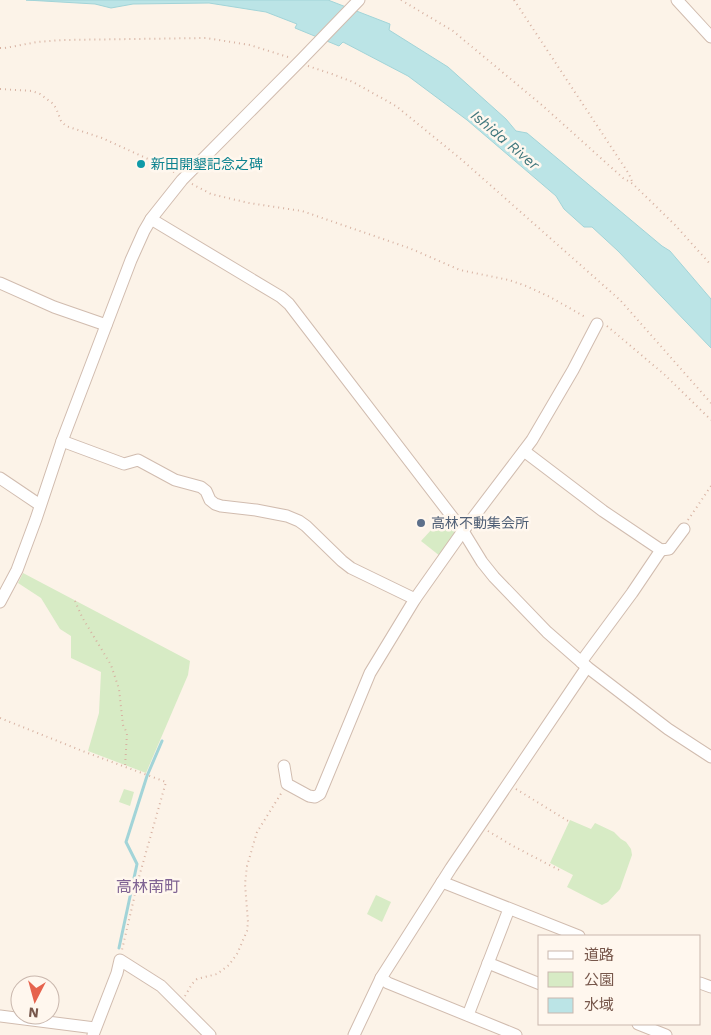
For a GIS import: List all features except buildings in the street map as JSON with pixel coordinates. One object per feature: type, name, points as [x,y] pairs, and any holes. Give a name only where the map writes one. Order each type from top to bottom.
[{"type":"street","points":[[0,602],[17,570],[62,441],[131,260],[151,219],[182,180],[359,0]]},
{"type":"street","points":[[676,0],[711,37]]},
{"type":"street","points":[[151,219],[281,297],[289,304],[462,531],[494,577],[547,632],[584,665],[668,729],[711,757]]},
{"type":"street","points":[[0,283],[54,307],[106,326]]},
{"type":"street","points":[[284,766],[287,784],[309,796],[316,797],[320,794],[370,673],[414,600],[462,531],[532,440],[573,370],[597,324]]},
{"type":"street","points":[[62,441],[124,464],[138,460],[175,480],[201,487],[215,504],[287,516],[299,521],[351,568],[414,600]]},
{"type":"street","points":[[524,451],[603,511],[662,550],[669,549],[684,529]]},
{"type":"street","points":[[0,478],[40,505]]},
{"type":"street","points":[[354,1035],[381,978],[584,665],[662,550]]},
{"type":"street","points":[[442,882],[576,935]]},
{"type":"street","points":[[468,1015],[509,909]]},
{"type":"street","points":[[0,1016],[94,1032],[120,960],[161,986],[208,1034]]},
{"type":"street","points":[[488,963],[538,983]]},
{"type":"street","points":[[381,978],[397,987],[516,1035]]},
{"type":"street","points":[[651,1029],[666,1035]]},
{"type":"path","points":[[400,0],[452,31],[543,106],[623,178],[634,184],[676,226],[711,265]]},
{"type":"path","points":[[514,0],[634,184]]},
{"type":"path","points":[[0,48],[62,40],[206,38],[250,45],[278,53],[353,82],[396,106],[462,160],[620,300],[711,403]]},
{"type":"path","points":[[0,89],[21,89],[40,94],[52,103],[61,121],[66,126],[102,138],[162,165],[170,169],[182,180],[211,194],[249,203],[302,211],[409,248],[460,270],[509,280],[550,297],[597,324],[601,321],[665,375],[711,420]]},
{"type":"path","points":[[684,529],[711,486]]},
{"type":"path","points":[[75,601],[82,617],[111,665],[119,689],[122,725],[127,733],[125,767]]},
{"type":"path","points":[[0,718],[166,782],[139,878],[120,960]]},
{"type":"path","points":[[180,1004],[197,979],[217,974],[229,965],[237,954],[247,931],[245,884],[247,866],[257,832],[287,784]]},
{"type":"path","points":[[508,784],[568,822]]},
{"type":"path","points":[[479,826],[561,871]]},
{"type":"green space","points":[[444,516],[457,533],[440,556],[421,541]]},
{"type":"green space","points":[[23,573],[190,661],[188,675],[146,773],[88,751],[99,713],[101,672],[71,658],[71,636],[60,629],[41,598],[18,583]]},
{"type":"green space","points":[[124,789],[134,792],[130,806],[119,802]]},
{"type":"green space","points":[[570,820],[591,829],[595,823],[614,832],[631,849],[632,855],[620,889],[608,902],[602,905],[567,887],[573,875],[550,863]]},
{"type":"green space","points":[[376,895],[391,902],[382,922],[367,914]]},
{"type":"water","name":"Ishida River","points":[[26,0],[328,0],[390,24],[389,30],[448,67],[506,119],[516,131],[527,133],[670,251],[711,299],[711,348],[618,251],[592,227],[584,227],[564,209],[556,196],[467,120],[408,76],[343,42],[339,46],[295,28],[297,24],[266,12],[209,3],[133,4],[111,8],[95,4]]},
{"type":"waterway","points":[[119,948],[137,864],[126,842],[147,776],[162,741]]},
{"type":"place","name":"新田開墾記念之碑","points":[[141,164]]},
{"type":"place","name":"高林不動集会所","points":[[421,523]]},
{"type":"district","name":"高林南町","points":[[148,886]]}]
